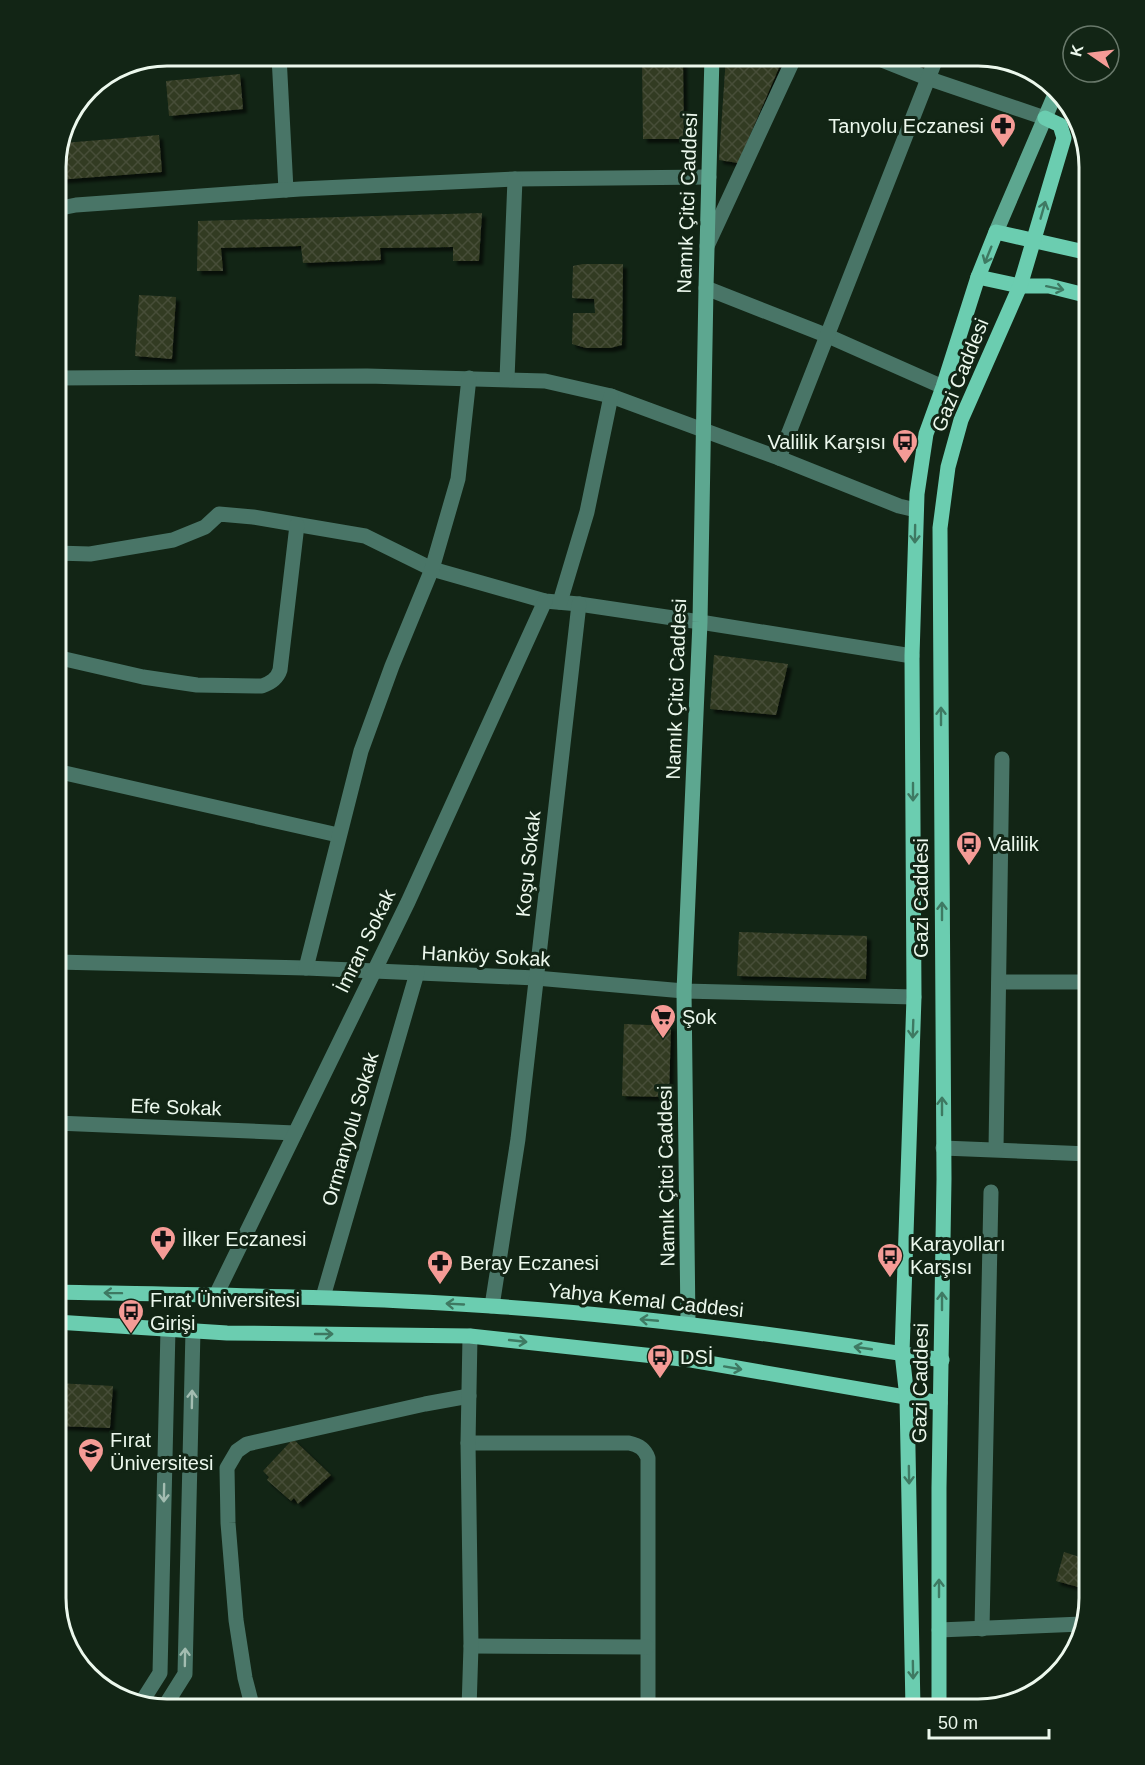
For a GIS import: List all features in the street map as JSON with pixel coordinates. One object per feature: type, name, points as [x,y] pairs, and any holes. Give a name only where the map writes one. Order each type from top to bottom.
[{"type":"main road","name":"Gazi Caddesi","points":[[939,1699],[943,1148],[940,528],[948,467],[961,420],[1020,286],[1064,138],[1060,125],[1045,118]]},
{"type":"main road","name":"Gazi Caddesi","points":[[913,1699],[907,1398],[902,1353],[914,997],[912,656],[916,494],[926,434],[978,277],[996,232]]},
{"type":"main road","points":[[996,232],[1079,251]]},
{"type":"main road","points":[[978,277],[1020,286],[1049,286],[1079,294]]},
{"type":"main road","name":"Yahya Kemal Caddesi","points":[[66,1292],[322,1296],[492,1306],[688,1323],[942,1360]]},
{"type":"main road","points":[[66,1323],[226,1333],[470,1336],[691,1360],[940,1403]]},
{"type":"street","points":[[280,66],[286,190]]},
{"type":"street","name":"Namık Çitci Caddesi","points":[[688,1323],[684,991],[700,622],[712,66]]},
{"type":"street","points":[[707,246],[790,66]]},
{"type":"street","points":[[897,66],[1045,118]]},
{"type":"street","points":[[779,458],[932,66]]},
{"type":"street","name":"Gazi Caddesi","points":[[996,232],[1053,100]]},
{"type":"street","points":[[66,208],[286,190],[515,180],[709,177]]},
{"type":"street","points":[[507,379],[515,180]]},
{"type":"street","points":[[706,288],[828,336],[943,387]]},
{"type":"street","points":[[66,378],[368,376],[545,381],[611,396],[779,458],[899,506],[916,510]]},
{"type":"street","points":[[306,968],[361,751],[392,666],[432,569],[458,479],[469,378]]},
{"type":"street","name":"İmran Sokak","points":[[216,1295],[553,602],[587,512],[611,396]]},
{"type":"street","points":[[66,553],[90,554],[173,540],[205,527],[219,514],[253,517],[365,536],[432,569],[553,602],[700,622],[912,656]]},
{"type":"street","points":[[66,659],[143,677],[197,685],[262,686],[268,684],[278,676],[280,670],[297,525]]},
{"type":"street","name":"Koşu Sokak","points":[[492,1306],[518,1139],[579,604]]},
{"type":"street","points":[[996,1149],[1002,759]]},
{"type":"street","points":[[66,773],[338,835]]},
{"type":"street","name":"Hanköy Sokak","points":[[66,962],[306,968],[536,978],[684,991],[914,997]]},
{"type":"street","name":"Ormanyolu Sokak","points":[[322,1296],[417,974]]},
{"type":"street","points":[[999,982],[1079,982]]},
{"type":"street","name":"Efe Sokak","points":[[66,1123],[295,1133]]},
{"type":"street","points":[[943,1148],[1079,1153]]},
{"type":"street","points":[[982,1629],[991,1192]]},
{"type":"street","points":[[145,1696],[160,1673],[168,1329]]},
{"type":"street","points":[[169,1699],[185,1674],[193,1330]]},
{"type":"street","points":[[469,1699],[470,1336]]},
{"type":"street","points":[[251,1699],[240,1649],[231,1571],[227,1474],[233,1456],[247,1444],[469,1395]]},
{"type":"street","points":[[468,1443],[629,1443],[641,1447],[646,1452],[648,1458],[648,1699]]},
{"type":"street","points":[[939,1630],[1076,1624]]},
{"type":"street","points":[[471,1646],[647,1647]]},
{"type":"building","points":[[642,66],[683,66],[684,139],[643,139]]},
{"type":"building","points":[[725,66],[780,66],[738,163],[719,160]]},
{"type":"building","points":[[240,74],[243,109],[169,116],[166,81]]},
{"type":"building","points":[[159,135],[162,172],[66,179],[69,143]]},
{"type":"building","points":[[482,213],[479,261],[453,261],[453,247],[380,248],[381,260],[303,263],[301,246],[221,248],[223,271],[197,271],[198,221]]},
{"type":"building","points":[[623,264],[622,345],[610,348],[586,348],[572,344],[573,313],[595,313],[594,299],[572,298],[573,266]]},
{"type":"building","points":[[139,295],[176,297],[172,359],[135,356]]},
{"type":"building","points":[[714,655],[788,664],[776,715],[710,709]]},
{"type":"building","points":[[739,932],[867,936],[866,979],[737,976]]},
{"type":"building","points":[[624,1024],[671,1026],[669,1097],[622,1096]]},
{"type":"building","points":[[66,1384],[113,1386],[110,1428],[66,1426]]},
{"type":"building","points":[[293,1439],[331,1475],[298,1504],[294,1498],[291,1501],[267,1480],[269,1477],[263,1471]]},
{"type":"building","points":[[1064,1552],[1079,1557],[1079,1587],[1056,1581]]},
{"type":"place","name":"Tanyolu Eczanesi","points":[[1003,149]]},
{"type":"place","name":"Valilik Karşısı","points":[[905,465]]},
{"type":"place","name":"Valilik","points":[[969,867]]},
{"type":"place","name":"Şok","points":[[663,1040]]},
{"type":"place","name":"İlker Eczanesi","points":[[163,1262]]},
{"type":"place","name":"Karayolları Karşısı","points":[[890,1279]]},
{"type":"place","name":"Beray Eczanesi","points":[[440,1286]]},
{"type":"place","name":"Fırat Üniversitesi Girişi","points":[[131,1335]]},
{"type":"place","name":"DSİ","points":[[660,1380]]},
{"type":"place","name":"Fırat Üniversitesi","points":[[91,1474]]}]
